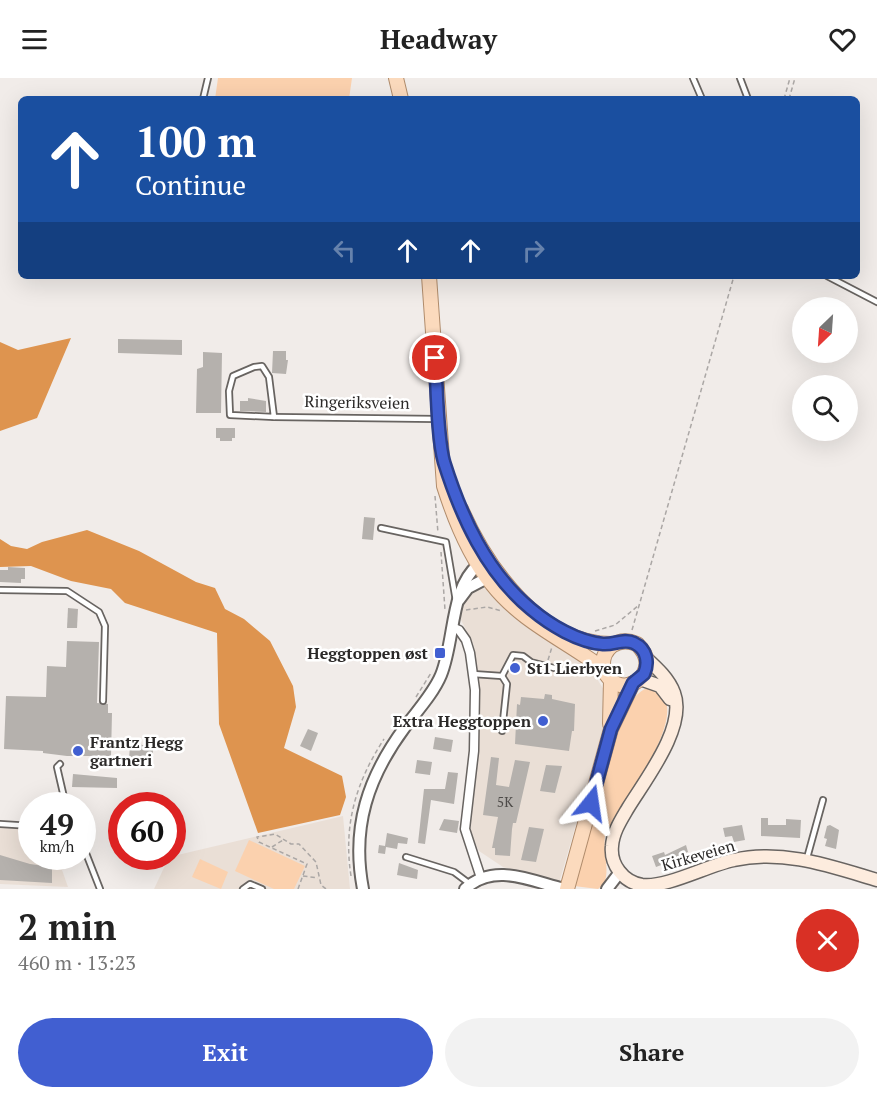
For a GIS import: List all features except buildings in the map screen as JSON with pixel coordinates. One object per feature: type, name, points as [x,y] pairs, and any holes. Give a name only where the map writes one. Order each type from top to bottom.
[{"type":"main road","points":[[396,78],[400,96]]},
{"type":"main road","points":[[429,279],[444,462],[486,569],[515,609],[551,642],[623,685],[637,681],[660,686],[675,708]]},
{"type":"main road","points":[[486,569],[547,620],[588,641],[613,644],[632,642],[641,648],[646,658],[670,684],[676,702],[675,722],[613,837],[612,856],[620,873]]},
{"type":"main road","points":[[611,729],[604,655],[613,644]]},
{"type":"main road","points":[[565,889],[611,729],[646,669],[646,658]]},
{"type":"main road","name":"Kirkeveien","points":[[620,873],[629,886],[657,884],[715,864],[750,857],[773,856],[807,860],[877,880]]},
{"type":"street","points":[[363,889],[358,834],[368,789],[386,754],[440,676],[465,580],[486,569]]},
{"type":"street","points":[[460,606],[468,588],[486,569]]},
{"type":"street","points":[[454,628],[459,630],[468,643],[473,674],[474,751],[465,829],[483,883]]},
{"type":"street","points":[[607,889],[620,873]]},
{"type":"street","points":[[468,887],[503,874],[565,889]]},
{"type":"lane","points":[[204,96],[208,78]]},
{"type":"lane","points":[[693,78],[701,96]]},
{"type":"lane","points":[[740,78],[747,96]]},
{"type":"lane","points":[[833,279],[877,302]]},
{"type":"lane","name":"Ringeriksveien","points":[[274,417],[269,377],[265,368],[254,367],[233,376],[229,391],[230,415],[274,417],[440,418]]},
{"type":"lane","points":[[381,528],[446,542],[460,606]]},
{"type":"lane","points":[[0,590],[67,591],[99,612],[105,626],[103,701]]},
{"type":"lane","points":[[502,676],[513,655],[523,656],[531,662],[554,668]]},
{"type":"lane","points":[[473,674],[502,676]]},
{"type":"lane","points":[[501,731],[507,684],[502,676]]},
{"type":"lane","points":[[60,764],[57,767],[63,792]]},
{"type":"lane","points":[[807,860],[823,800]]},
{"type":"lane","points":[[0,824],[18,825]]},
{"type":"lane","points":[[406,857],[454,872],[468,887]]},
{"type":"lane","points":[[93,870],[100,889]]},
{"type":"lane","points":[[243,889],[250,884],[262,889]]},
{"type":"path","points":[[785,96],[790,78]]},
{"type":"path","points":[[790,96],[795,78]]},
{"type":"path","points":[[632,642],[631,634],[733,279]]},
{"type":"path","points":[[589,630],[615,626],[640,604]]},
{"type":"path","points":[[460,606],[487,607],[506,613]]},
{"type":"path","points":[[547,666],[552,647],[551,642]]},
{"type":"path","points":[[316,862],[307,864],[257,841],[257,837],[274,834],[299,844],[316,862],[321,885],[326,889]]},
{"type":"path","points":[[271,847],[283,839]]},
{"type":"path","points":[[298,889],[307,864]]},
{"type":"path","points":[[312,875],[318,868]]},
{"type":"path","points":[[302,876],[312,875],[320,879]]},
{"type":"shaded area","points":[[218,78],[352,78],[349,96],[215,96]]},
{"type":"shaded area","points":[[71,338],[37,418],[0,431],[0,342],[18,350]]},
{"type":"shaded area","points":[[87,530],[139,551],[196,582],[215,588],[225,609],[244,619],[270,641],[293,686],[296,707],[284,748],[342,776],[346,797],[340,815],[258,833],[219,724],[217,633],[125,603],[111,589],[71,581],[31,566],[0,567],[0,539],[11,546],[27,549],[42,542]]},
{"type":"shaded area","points":[[484,585],[589,666],[604,690],[605,724],[559,883],[503,867],[479,851],[472,837],[469,824],[478,757],[479,687],[474,646],[461,620],[461,605],[469,593]]},
{"type":"shaded area","points":[[650,687],[661,695],[667,707],[661,736],[644,772],[605,835],[606,879],[604,884],[598,889],[574,886],[621,721],[636,696]]},
{"type":"shaded area","points":[[343,816],[350,889],[154,889],[163,870],[186,870],[186,853]]},
{"type":"shaded area","points":[[0,828],[18,829],[18,870],[62,870],[68,887],[0,884]]},
{"type":"shaded area","points":[[249,840],[305,866],[294,889],[274,889],[235,871]]},
{"type":"shaded area","points":[[200,859],[228,872],[221,889],[192,877]]},
{"type":"place","name":"Heggtoppen øst","points":[[440,653]]},
{"type":"place","name":"St1 Lierbyen","points":[[515,668]]},
{"type":"place","name":"Extra Heggtoppen","points":[[543,721]]},
{"type":"place","name":"Frantz Hegg gartneri","points":[[78,751]]},
{"type":"route","points":[[435,358],[444,462],[468,525],[491,566],[513,593],[533,611],[560,628],[595,643],[632,642],[644,652],[646,669],[640,679],[633,683],[611,729],[591,803]]}]
